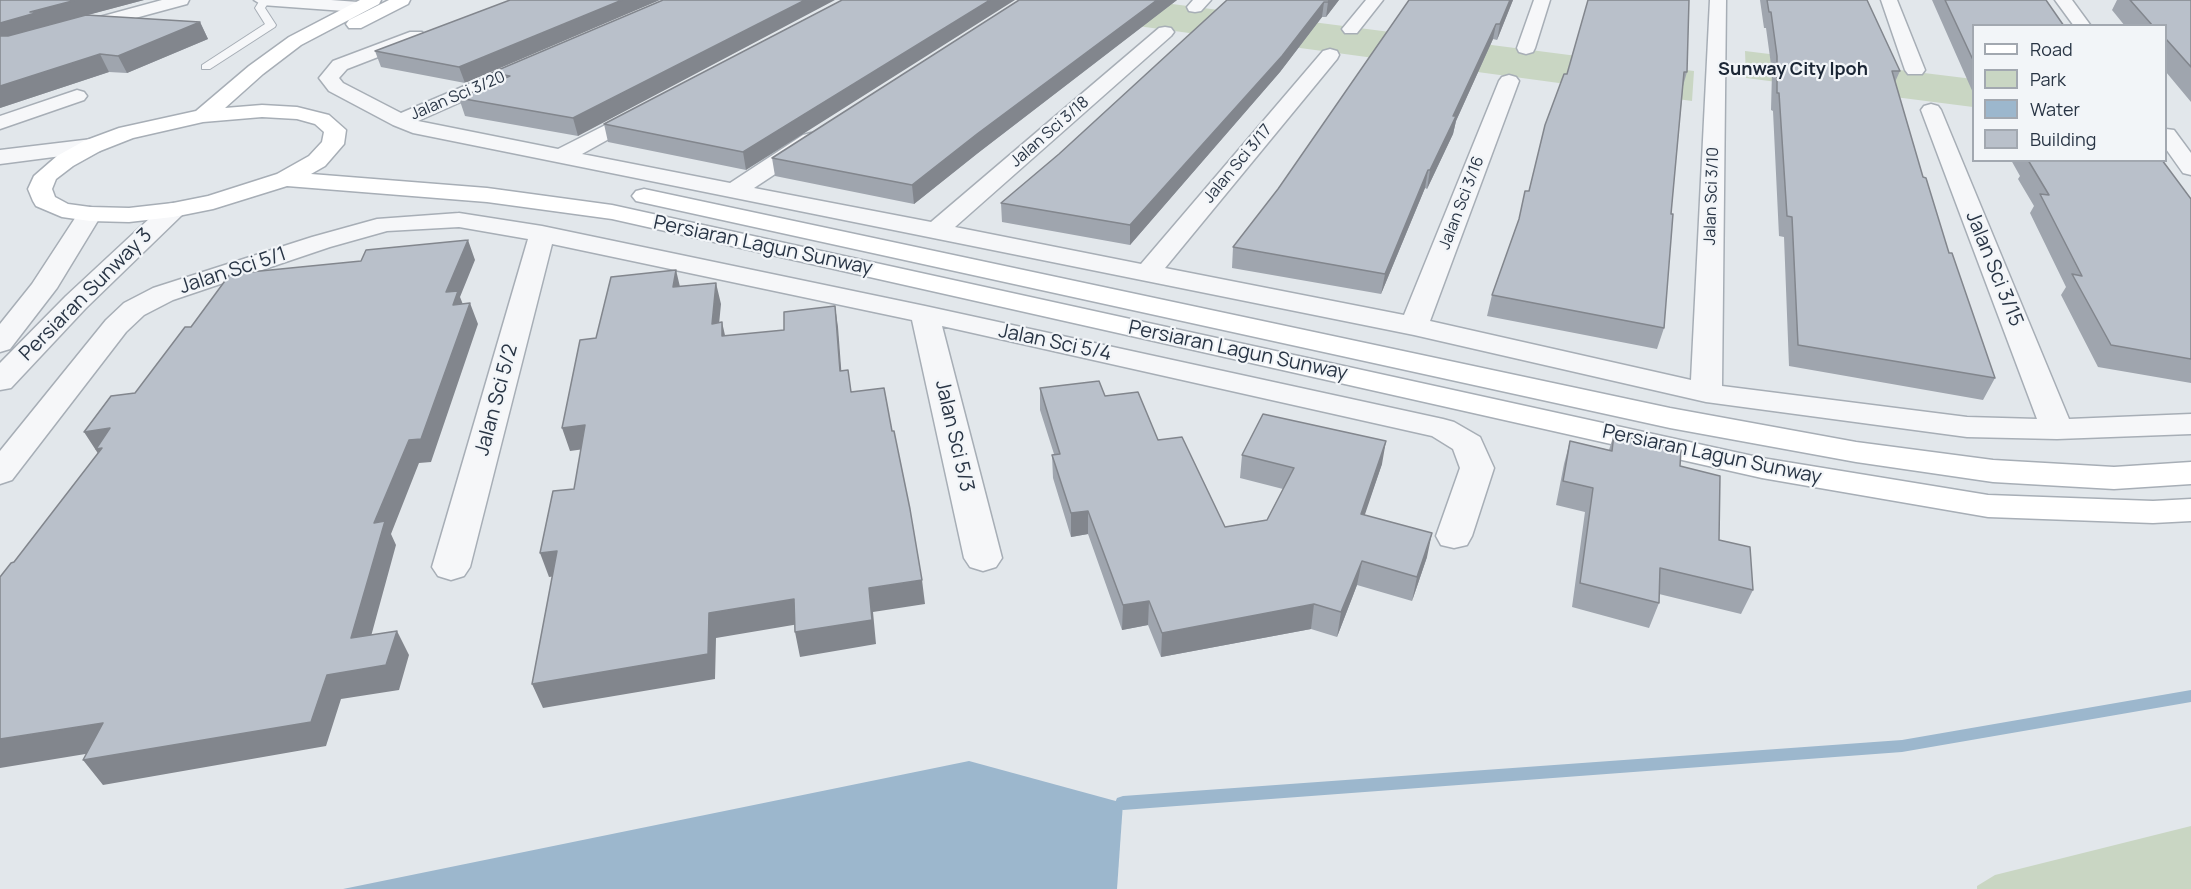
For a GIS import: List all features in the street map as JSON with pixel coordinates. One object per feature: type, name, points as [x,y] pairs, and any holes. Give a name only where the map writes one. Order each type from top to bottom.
[{"type":"main road","points":[[315,51],[341,31],[402,0]]},
{"type":"main road","name":"Persiaran Lagun Sunway","points":[[203,116],[256,70],[295,41],[365,4]]},
{"type":"main road","name":"Persiaran Lagun Sunway","points":[[266,103],[322,119],[334,130],[333,144],[317,161],[285,178],[213,202],[173,210],[129,215],[90,214],[62,210],[45,201],[40,189],[46,176],[64,161],[92,146],[136,131],[203,116],[266,103]]},
{"type":"main road","name":"Persiaran Lagun Sunway","points":[[317,161],[636,195],[1670,418],[1856,452],[1993,471],[2114,478],[2191,473]]},
{"type":"main road","name":"Persiaran Lagun Sunway","points":[[285,178],[487,195],[612,212],[1762,468],[1988,506],[2153,512],[2191,510]]},
{"type":"main road","points":[[828,260],[851,241]]},
{"type":"street","points":[[57,34],[181,0]]},
{"type":"street","points":[[264,0],[365,4]]},
{"type":"street","points":[[1351,29],[1375,0]]},
{"type":"street","points":[[1526,48],[1542,0]]},
{"type":"street","name":"Jalan Sci 3/10","points":[[1706,393],[1718,0]]},
{"type":"street","points":[[1889,0],[1915,70]]},
{"type":"street","points":[[2063,0],[2081,24]]},
{"type":"street","points":[[429,31],[340,66],[329,78],[336,87],[413,127],[1414,326],[1706,393],[1967,427],[2057,429],[2191,424]]},
{"type":"street","name":"Jalan Sci 3/18","points":[[936,231],[1165,32]]},
{"type":"street","name":"Jalan Sci 3/17","points":[[1147,273],[1330,55]]},
{"type":"street","name":"Jalan Sci 3/20","points":[[400,121],[551,56]]},
{"type":"street","name":"Jalan Sci 3/16","points":[[1414,326],[1509,81]]},
{"type":"street","points":[[0,123],[77,96]]},
{"type":"street","points":[[560,156],[664,101]]},
{"type":"street","name":"Jalan Sci 3/15","points":[[1931,110],[2057,429]]},
{"type":"street","points":[[732,191],[831,127]]},
{"type":"street","points":[[2167,136],[2191,168]]},
{"type":"street","points":[[0,157],[92,146]]},
{"type":"street","points":[[23,177],[46,176]]},
{"type":"street","name":"Persiaran Sunway 3","points":[[0,381],[173,210]]},
{"type":"street","name":"Persiaran Sunway 3","points":[[0,343],[43,288],[90,214]]},
{"type":"street","name":"Jalan Sci 5/1","points":[[0,473],[116,326],[134,309],[163,294],[321,242],[386,224],[459,220],[542,234]]},
{"type":"street","name":"Jalan Sci 5/4","points":[[542,234],[925,314],[1443,429],[1468,444],[1477,468],[1454,536]]},
{"type":"street","name":"Jalan Sci 5/2","points":[[451,567],[542,234]]},
{"type":"street","points":[[43,288],[99,281]]},
{"type":"street","name":"Jalan Sci 5/3","points":[[925,314],[983,558]]},
{"type":"lane","points":[[206,67],[271,25],[260,8],[264,0]]},
{"type":"green space","points":[[1141,0],[1694,71],[1692,101],[1034,12]]},
{"type":"green space","points":[[1745,51],[1972,79],[1972,107],[1746,78]]},
{"type":"green space","points":[[2191,826],[2191,889],[1977,889],[1977,886],[1995,875]]},
{"type":"water","points":[[969,761],[1123,803],[1117,889],[343,889]]},
{"type":"building","points":[[0,0],[76,0],[30,12],[39,12],[0,23]]},
{"type":"building","points":[[510,0],[622,0],[459,67],[375,51]]},
{"type":"building","points":[[663,0],[805,0],[573,118],[459,98],[510,76],[491,73]]},
{"type":"building","points":[[842,0],[990,0],[743,152],[604,124]]},
{"type":"building","points":[[1019,0],[1157,0],[912,185],[772,158]]},
{"type":"building","points":[[1227,0],[1330,0],[1324,2],[1282,56],[1130,225],[1001,203],[1059,154]]},
{"type":"building","points":[[1409,0],[1510,0],[1500,24],[1496,24],[1453,116],[1456,116],[1428,170],[1385,274],[1233,247],[1278,189]]},
{"type":"building","points":[[1588,0],[1689,0],[1687,72],[1684,72],[1671,214],[1673,214],[1664,328],[1492,295],[1519,219],[1525,191],[1529,191],[1545,125],[1564,74],[1567,74]]},
{"type":"building","points":[[1767,0],[1867,0],[1900,71],[1892,71],[1923,177],[1926,178],[1949,253],[1952,253],[1995,378],[1798,345],[1792,217],[1787,216],[1779,93],[1777,93],[1777,56],[1771,12],[1769,12]]},
{"type":"building","points":[[1945,0],[2046,0],[2063,24],[1972,24],[1972,58]]},
{"type":"building","points":[[2130,0],[2191,0],[2191,67],[2167,40],[2167,24],[2151,24]]},
{"type":"building","points":[[86,15],[200,22],[118,56],[100,54],[0,86],[0,36],[8,36]]},
{"type":"building","points":[[2029,162],[2163,162],[2191,199],[2191,359],[2111,345],[2072,274],[2082,276],[2040,194],[2049,195]]},
{"type":"building","points":[[468,240],[446,292],[458,291],[453,305],[470,303],[421,439],[409,440],[374,523],[385,521],[351,638],[397,631],[386,665],[327,675],[311,722],[83,760],[103,723],[0,739],[0,577],[102,448],[96,449],[110,428],[84,432],[111,396],[135,393],[185,327],[191,327],[230,274],[361,261],[366,250]]},
{"type":"building","points":[[676,270],[673,287],[716,283],[712,324],[722,322],[722,336],[784,330],[784,312],[835,306],[840,371],[848,370],[851,392],[884,388],[910,509],[922,580],[869,588],[872,620],[795,632],[794,599],[709,613],[708,654],[532,684],[557,551],[540,553],[553,491],[574,489],[585,425],[562,428],[580,340],[596,338],[611,277]]},
{"type":"building","points":[[1099,381],[1105,396],[1138,392],[1158,440],[1182,437],[1225,527],[1267,520],[1294,468],[1242,455],[1263,414],[1386,441],[1361,514],[1432,533],[1417,577],[1362,561],[1341,612],[1314,604],[1162,633],[1149,601],[1123,605],[1088,511],[1071,513],[1052,455],[1060,454],[1040,388]]},
{"type":"building","points":[[1614,434],[1681,450],[1680,466],[1720,476],[1719,540],[1750,547],[1753,590],[1660,568],[1659,603],[1580,583],[1593,488],[1563,481],[1570,441],[1612,451]]},
{"type":"waterway","points":[[1123,803],[1902,746],[2191,696]]},
{"type":"district","name":"Sunway City Ipoh","points":[[1793,70]]}]
